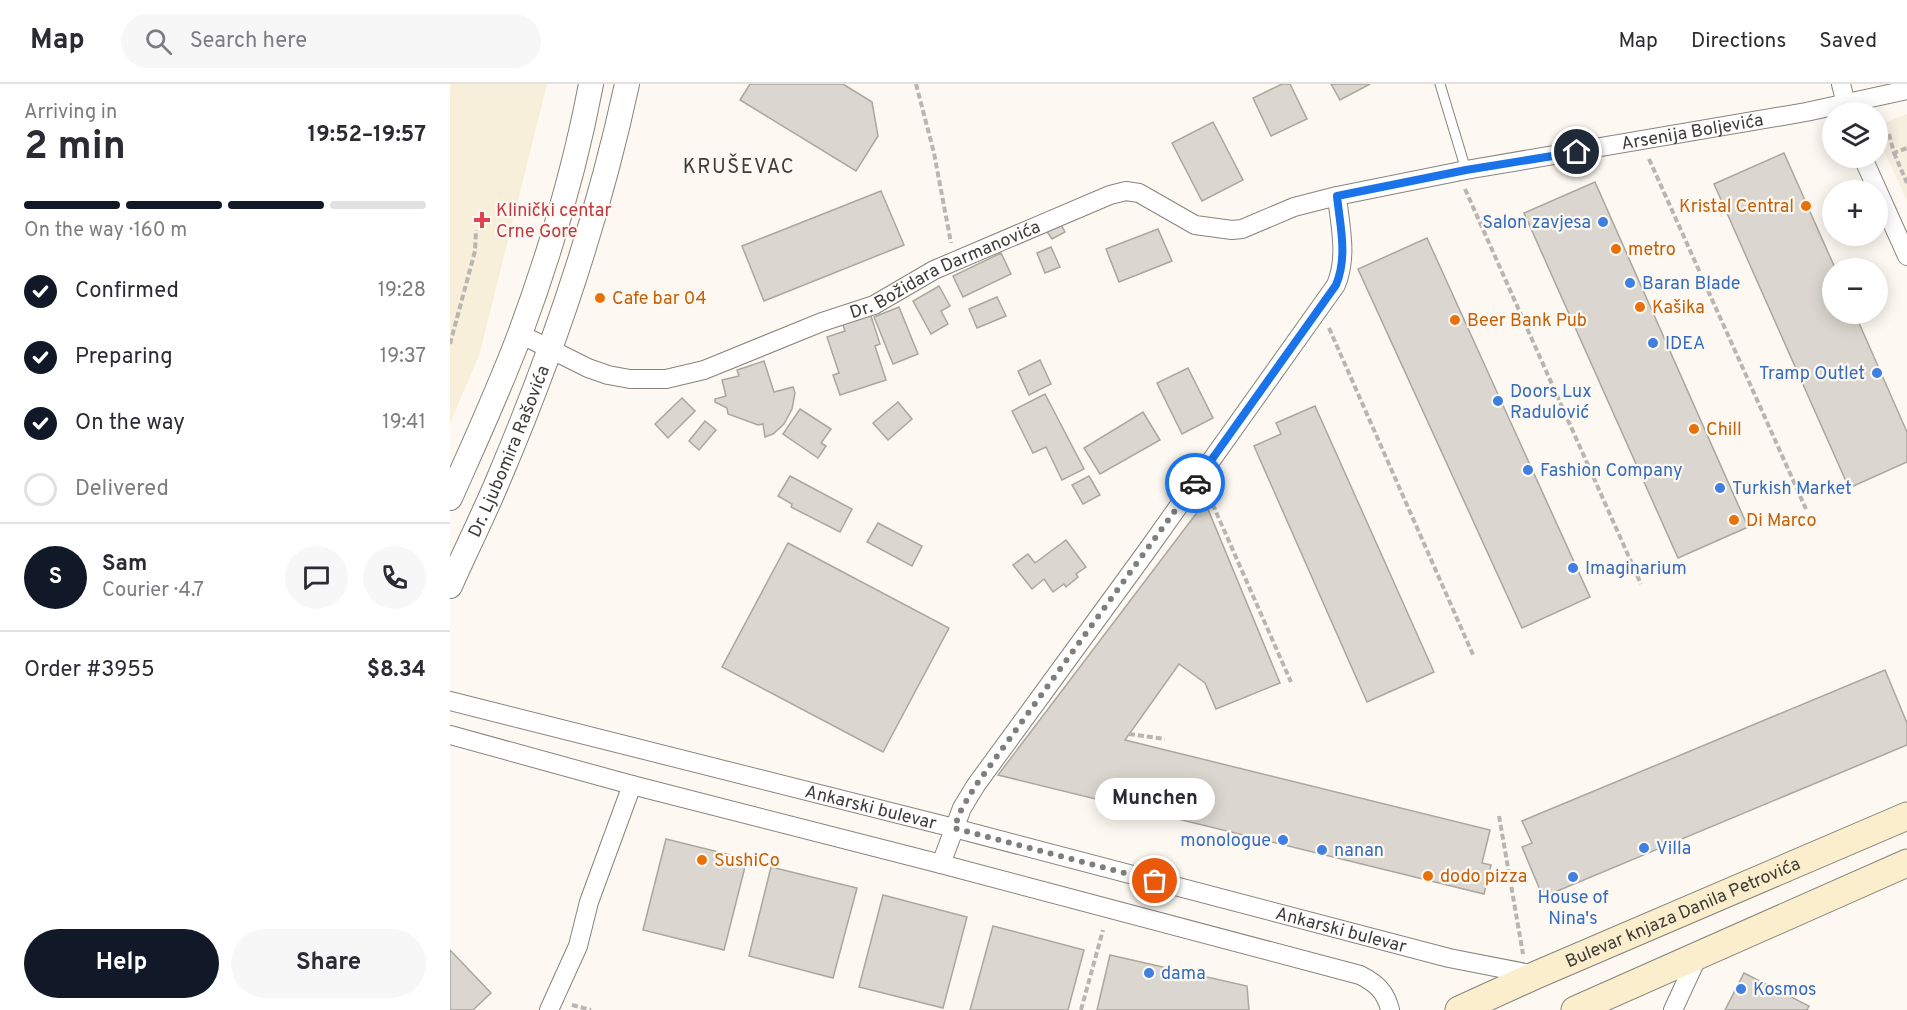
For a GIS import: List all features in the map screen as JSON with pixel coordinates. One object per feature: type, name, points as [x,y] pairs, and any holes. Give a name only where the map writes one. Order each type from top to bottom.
[{"type":"main road","name":"Bulevar knjaza Danila Petrovića","points":[[1459,1010],[1530,966],[1907,816]]},
{"type":"main road","points":[[1575,1010],[1907,863]]},
{"type":"street","name":"Dr. Ljubomira Rašovića","points":[[450,498],[494,400],[520,334],[557,227],[591,84]]},
{"type":"street","name":"Dr. Ljubomira Rašovića","points":[[450,586],[499,478],[549,349],[590,232],[614,145],[627,84]]},
{"type":"street","points":[[1841,84],[1846,102]]},
{"type":"street","name":"Arsenija Boljevića","points":[[1867,102],[1907,90]]},
{"type":"street","name":"Arsenija Boljevića","points":[[1337,196],[1466,170],[1822,111]]},
{"type":"street","points":[[1867,168],[1907,256]]},
{"type":"street","name":"Dr. Božidara Darmanovića","points":[[549,349],[608,375],[630,379],[666,380],[704,370],[822,322],[873,305],[934,270],[1110,195],[1126,191],[1138,193],[1195,225],[1232,230],[1242,229],[1294,207],[1337,196]]},
{"type":"street","points":[[941,864],[962,808],[976,785],[1146,552],[1336,285],[1342,270],[1343,248],[1337,196]]},
{"type":"street","name":"Dr. Ljubomira Rašovića","points":[[520,334],[549,349]]},
{"type":"street","name":"Ankarski bulevar","points":[[450,701],[954,828],[1449,958],[1530,966]]},
{"type":"street","name":"Ankarski bulevar","points":[[450,735],[632,785],[1360,975],[1375,983],[1384,993],[1390,1010]]},
{"type":"street","points":[[549,1010],[578,946],[590,902],[632,785]]},
{"type":"street","points":[[1673,1010],[1698,956]]},
{"type":"lane","points":[[1440,84],[1466,170]]},
{"type":"path","points":[[916,84],[955,261]]},
{"type":"path","points":[[1889,134],[1894,153],[1907,183]]},
{"type":"path","points":[[1894,153],[1907,148]]},
{"type":"path","points":[[1649,158],[1806,509]]},
{"type":"path","points":[[1464,189],[1641,584]]},
{"type":"path","points":[[450,344],[475,251],[476,230]]},
{"type":"path","points":[[1326,321],[1474,657]]},
{"type":"path","points":[[450,322],[455,327]]},
{"type":"path","points":[[1209,496],[1291,682]]},
{"type":"path","points":[[1129,734],[1165,739]]},
{"type":"path","points":[[1499,816],[1530,966]]},
{"type":"path","points":[[1081,1010],[1103,930]]},
{"type":"shaded area","name":"Klinički centar Crne Gore","points":[[450,84],[547,84],[479,356],[450,423]]},
{"type":"shaded area","points":[[1907,114],[1907,201],[1888,160],[1888,121]]},
{"type":"building","points":[[750,84],[843,84],[872,102],[878,136],[856,171],[740,100]]},
{"type":"building","points":[[1282,84],[1290,84],[1307,119],[1271,136],[1253,98]]},
{"type":"building","points":[[1331,84],[1370,84],[1340,100]]},
{"type":"building","points":[[1213,122],[1243,180],[1202,201],[1172,143]]},
{"type":"building","points":[[1784,153],[1822,239],[1822,246],[1825,246],[1831,258],[1822,258],[1822,324],[1859,324],[1907,432],[1907,462],[1849,488],[1714,184]]},
{"type":"building","points":[[1595,182],[1748,527],[1678,558],[1524,213]]},
{"type":"building","points":[[881,191],[904,245],[764,301],[742,246]]},
{"type":"building","points":[[1060,223],[1065,232],[1052,239],[1046,230]]},
{"type":"building","points":[[1158,229],[1172,261],[1119,282],[1106,249]]},
{"type":"building","points":[[1427,238],[1590,597],[1522,628],[1358,269]]},
{"type":"building","points":[[1051,247],[1060,267],[1045,273],[1037,253]]},
{"type":"building","points":[[1001,253],[1011,274],[963,297],[953,276]]},
{"type":"building","points":[[939,286],[950,306],[941,311],[948,324],[931,334],[913,301]]},
{"type":"building","points":[[997,297],[1006,316],[977,328],[969,309]]},
{"type":"building","points":[[899,307],[918,354],[893,364],[874,317]]},
{"type":"building","points":[[870,313],[880,344],[875,346],[886,380],[840,395],[833,375],[839,373],[827,337],[845,331],[842,322]]},
{"type":"building","points":[[1040,360],[1051,384],[1029,395],[1018,371]]},
{"type":"building","points":[[764,361],[774,392],[793,387],[795,393],[792,409],[784,424],[773,434],[765,437],[763,424],[758,425],[728,414],[727,408],[715,402],[715,399],[726,396],[722,380],[739,376],[737,370]]},
{"type":"building","points":[[1188,368],[1213,418],[1182,434],[1157,383]]},
{"type":"building","points":[[1045,394],[1084,469],[1062,480],[1046,447],[1033,453],[1012,411]]},
{"type":"building","points":[[682,398],[695,411],[668,438],[655,424]]},
{"type":"building","points":[[898,402],[912,419],[888,440],[873,423]]},
{"type":"building","points":[[1315,406],[1434,672],[1367,702],[1254,446],[1281,434],[1276,423]]},
{"type":"building","points":[[800,409],[831,429],[821,443],[826,446],[818,458],[783,434]]},
{"type":"building","points":[[1143,412],[1160,440],[1100,474],[1084,448]]},
{"type":"building","points":[[705,421],[716,430],[699,450],[689,441]]},
{"type":"building","points":[[790,476],[852,509],[840,532],[791,507],[792,504],[778,496]]},
{"type":"building","points":[[1089,476],[1100,495],[1083,504],[1072,485]]},
{"type":"building","points":[[1205,502],[1280,683],[1216,709],[1205,683],[1179,664],[1125,740],[1490,830],[1482,863],[1491,865],[1484,894],[998,775]]},
{"type":"building","points":[[878,523],[922,546],[912,566],[867,542]]},
{"type":"building","points":[[1066,540],[1086,567],[1076,574],[1078,577],[1066,587],[1064,584],[1053,592],[1044,579],[1032,589],[1013,565],[1028,554],[1035,563]]},
{"type":"building","points":[[788,543],[949,628],[883,752],[722,667]]},
{"type":"building","points":[[1885,670],[1907,723],[1907,745],[1543,897],[1522,847],[1532,843],[1522,821]]},
{"type":"building","points":[[666,839],[747,859],[724,950],[643,930]]},
{"type":"building","points":[[771,867],[857,888],[833,978],[749,956]]},
{"type":"building","points":[[883,895],[967,917],[943,1008],[859,987]]},
{"type":"building","points":[[993,926],[1084,950],[1068,1010],[970,1010]]},
{"type":"building","points":[[450,950],[491,993],[473,1010],[450,1010]]},
{"type":"building","points":[[1110,955],[1247,986],[1249,1010],[1097,1010]]},
{"type":"building","points":[[1744,973],[1809,1006],[1807,1010],[1725,1010]]},
{"type":"way so far","points":[[1155,881],[954,828],[962,808],[976,785],[1195,483]]},
{"type":"place","name":"Kristal Central","points":[[1806,206]]},
{"type":"place","name":"Klinički centar Crne Gore","points":[[482,220]]},
{"type":"place","name":"Salon zavjesa","points":[[1603,222]]},
{"type":"place","name":"metro","points":[[1616,249]]},
{"type":"place","name":"Baran Blade","points":[[1630,283]]},
{"type":"place","name":"Cafe bar 04","points":[[600,298]]},
{"type":"place","name":"Kašika","points":[[1640,307]]},
{"type":"place","name":"Beer Bank Pub","points":[[1455,320]]},
{"type":"place","name":"IDEA","points":[[1653,343]]},
{"type":"place","name":"Tramp Outlet","points":[[1877,373]]},
{"type":"place","name":"Doors Lux Radulović","points":[[1498,401]]},
{"type":"place","name":"Chill","points":[[1694,429]]},
{"type":"place","name":"Fashion Company","points":[[1528,470]]},
{"type":"place","name":"Turkish Market","points":[[1720,488]]},
{"type":"place","name":"Di Marco","points":[[1734,520]]},
{"type":"place","name":"Imaginarium","points":[[1573,568]]},
{"type":"place","name":"monologue","points":[[1283,840]]},
{"type":"place","name":"Villa","points":[[1644,848]]},
{"type":"place","name":"nanan","points":[[1322,850]]},
{"type":"place","name":"SushiCo","points":[[702,860]]},
{"type":"place","name":"dodo pizza","points":[[1428,876]]},
{"type":"place","name":"House of Nina's","points":[[1573,877]]},
{"type":"place","name":"Munchen","points":[[1155,881]]},
{"type":"place","name":"dama","points":[[1149,973]]},
{"type":"place","name":"Kosmos","points":[[1741,989]]},
{"type":"district","name":"KRUŠEVAC","points":[[739,166]]},
{"type":"route","points":[[1195,483],[1336,285],[1342,270],[1343,248],[1337,196],[1466,170],[1577,152]]}]
